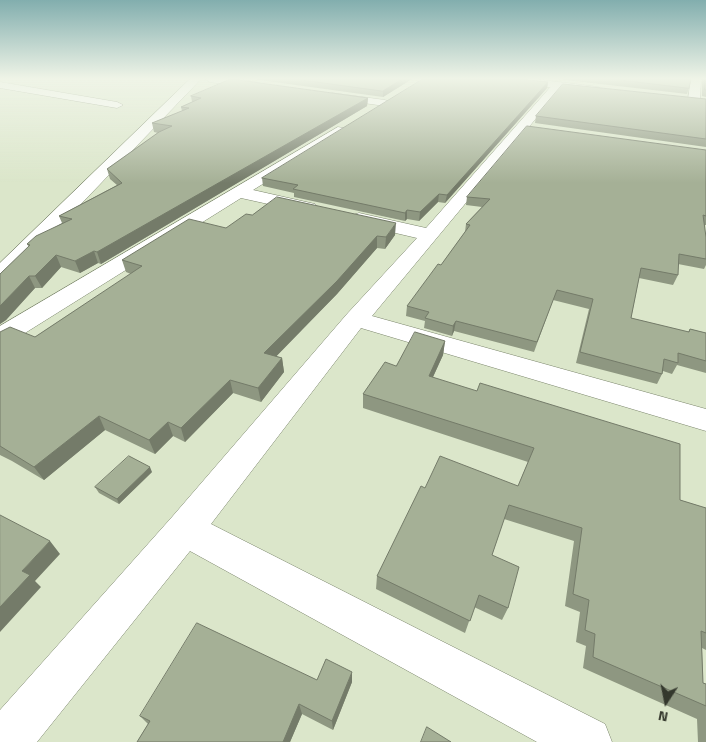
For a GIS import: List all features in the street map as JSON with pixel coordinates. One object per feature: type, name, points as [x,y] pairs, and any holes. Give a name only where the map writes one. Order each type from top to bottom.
[{"type":"street","points":[[0,275],[161,114]]},
{"type":"street","points":[[0,337],[368,114]]},
{"type":"street","points":[[5,742],[185,529],[356,319],[430,236],[532,128],[534,114]]},
{"type":"street","points":[[238,192],[324,212]]},
{"type":"street","points":[[344,216],[430,236]]},
{"type":"street","points":[[356,319],[706,420]]},
{"type":"street","points":[[185,529],[587,742]]},
{"type":"building","points":[[175,114],[341,114],[97,252],[94,251],[75,261],[56,255],[35,276],[29,276],[0,306],[0,274],[30,245],[27,244],[36,236],[72,219],[59,216],[122,183],[107,169],[159,132],[172,126],[152,123]]},
{"type":"building","points":[[367,114],[520,114],[447,195],[439,194],[420,212],[407,210],[405,213],[293,189],[298,185],[262,178]]},
{"type":"building","points":[[538,114],[706,114],[706,139],[536,116]]},
{"type":"building","points":[[527,126],[706,150],[706,216],[703,215],[706,259],[679,254],[678,275],[641,268],[631,318],[689,332],[690,329],[706,333],[706,361],[678,353],[678,363],[664,359],[662,374],[580,352],[593,299],[557,290],[537,342],[456,321],[453,326],[425,318],[429,312],[407,306],[438,264],[441,265],[470,225],[466,224],[490,199],[467,197]]},
{"type":"building","points":[[277,197],[396,223],[386,237],[377,236],[337,281],[264,353],[282,358],[258,388],[230,380],[181,428],[168,422],[149,440],[99,416],[34,467],[0,446],[0,332],[10,327],[35,337],[142,266],[122,260],[189,219],[226,228],[246,214],[252,215]]},
{"type":"building","points":[[415,332],[445,341],[429,376],[477,391],[480,383],[680,444],[680,500],[706,508],[706,633],[701,631],[706,706],[593,657],[595,634],[585,630],[589,600],[573,594],[582,528],[509,505],[492,555],[519,567],[508,608],[479,595],[470,621],[377,576],[421,486],[425,488],[440,456],[518,486],[534,448],[363,394],[385,362],[396,366]]},
{"type":"building","points":[[129,456],[150,467],[117,499],[95,487]]},
{"type":"building","points":[[0,515],[50,541],[22,571],[30,575],[0,607]]},
{"type":"building","points":[[197,623],[317,680],[326,659],[352,672],[332,721],[299,704],[283,742],[137,742],[150,721],[140,716]]},
{"type":"building","points":[[427,727],[451,742],[421,742]]}]
